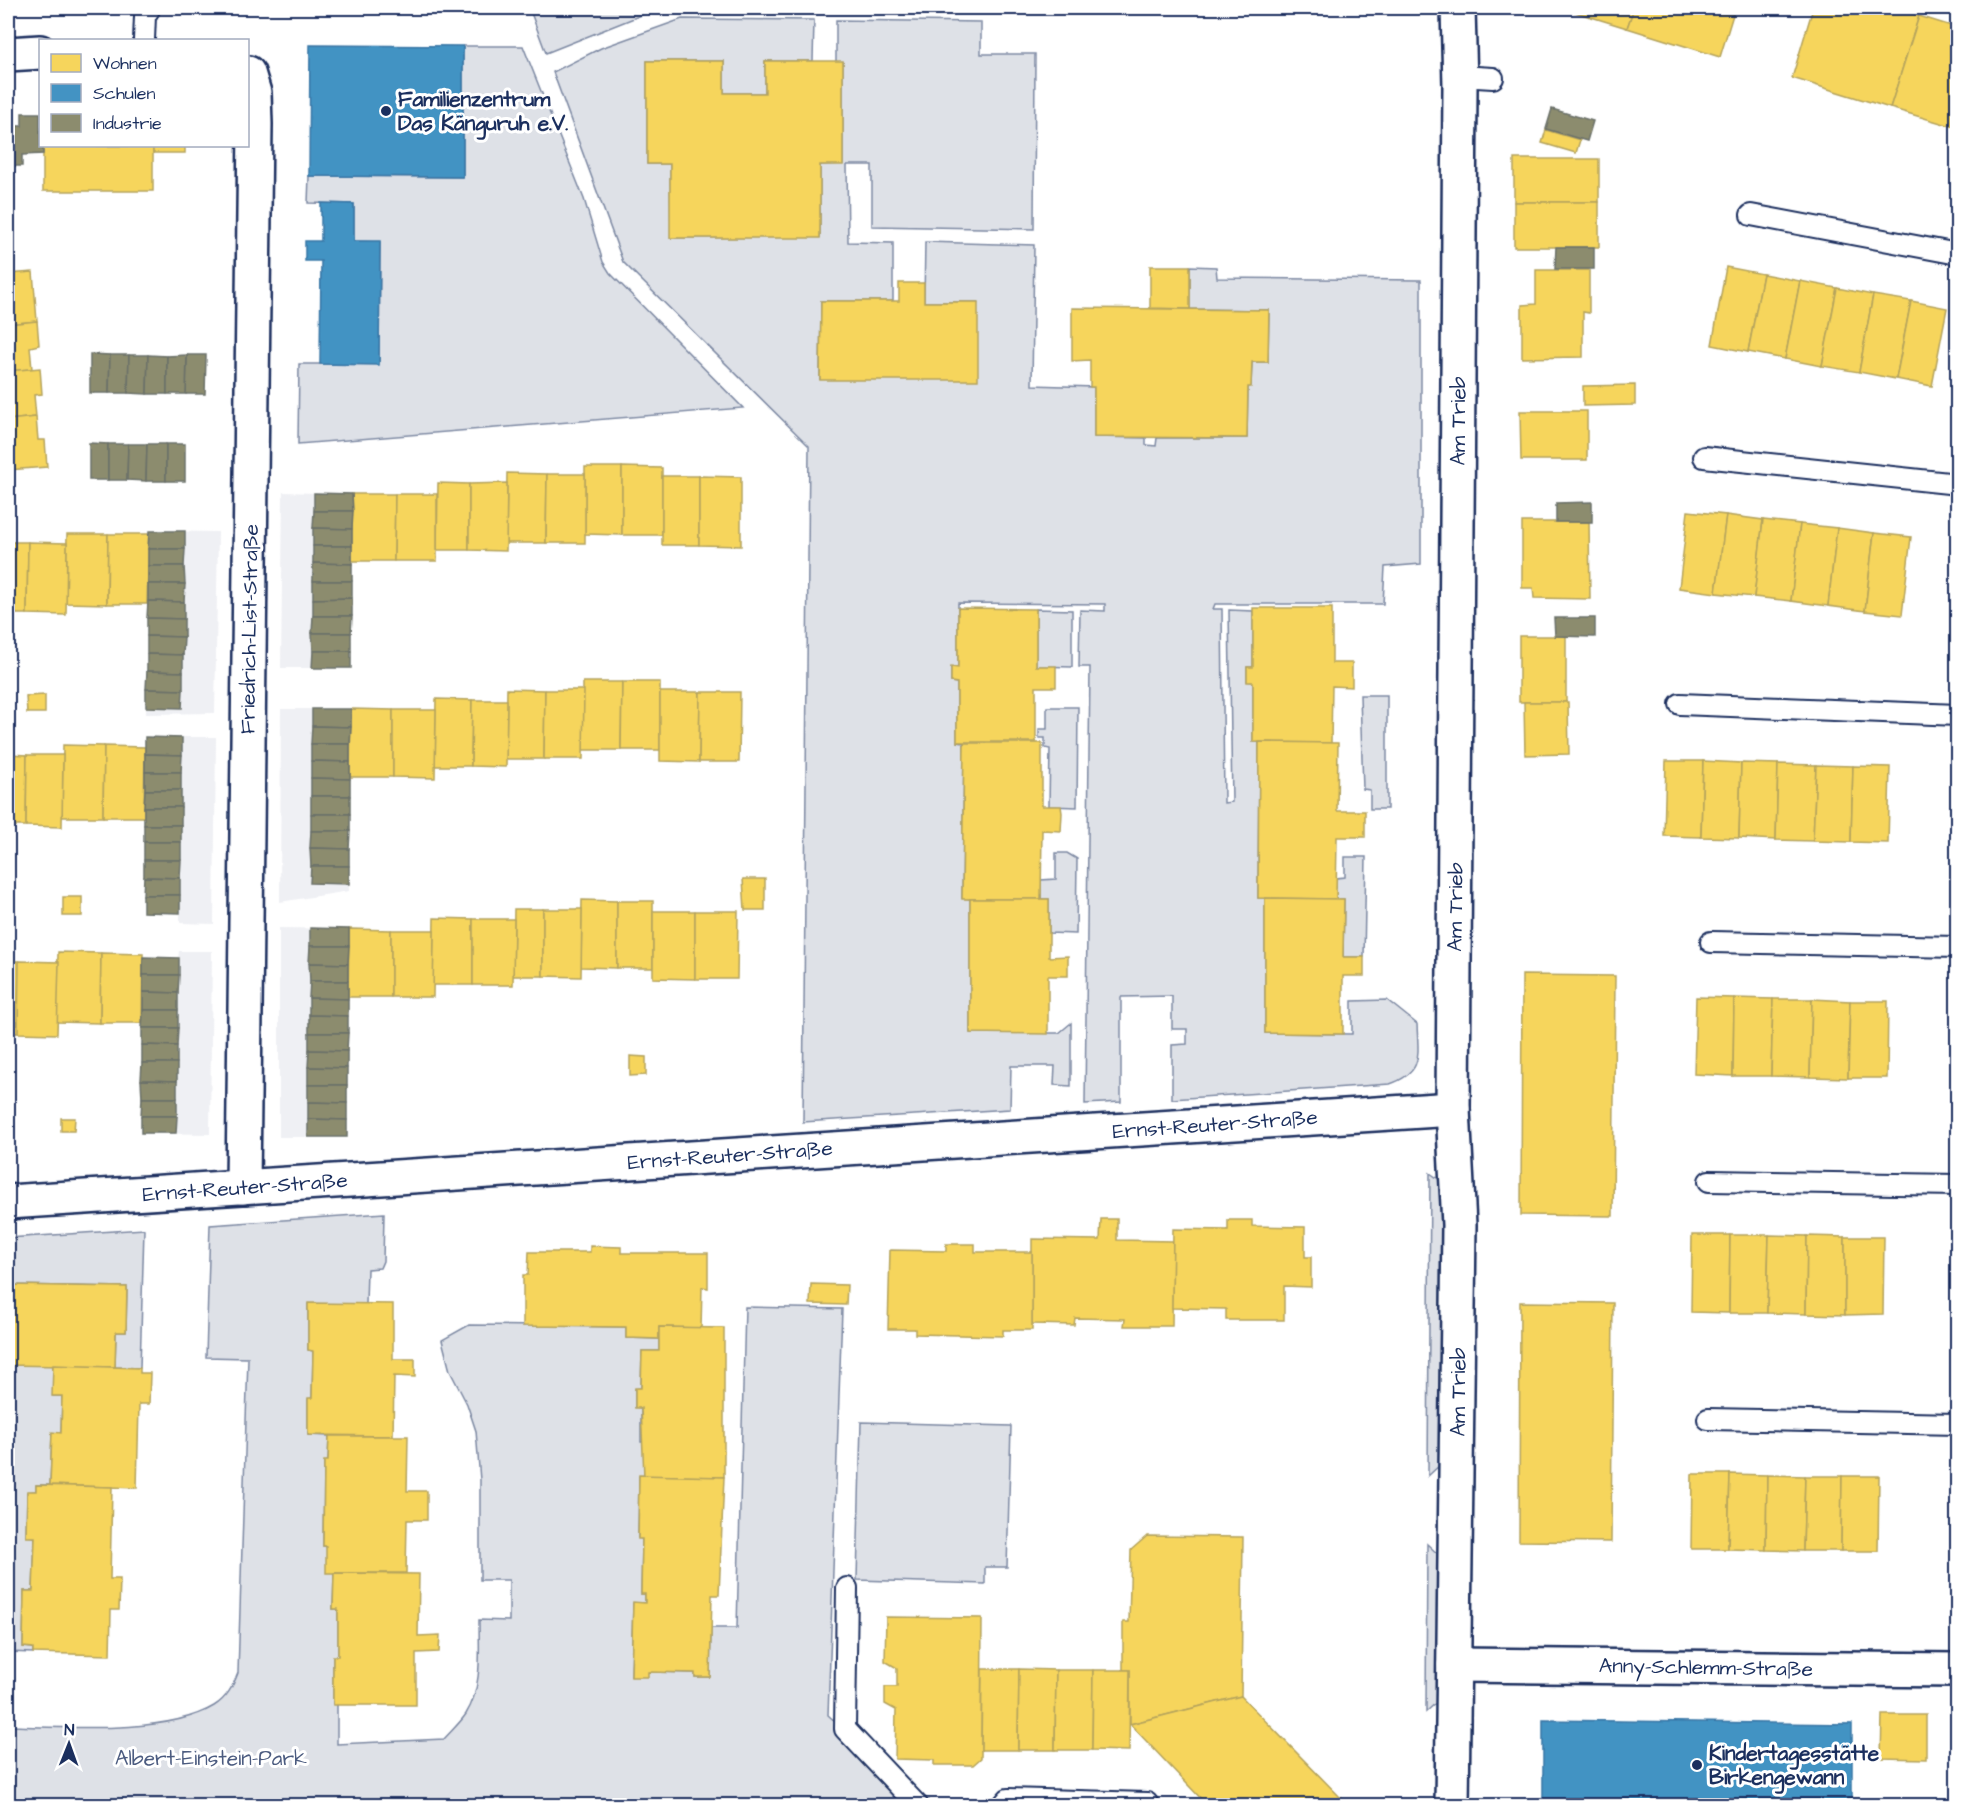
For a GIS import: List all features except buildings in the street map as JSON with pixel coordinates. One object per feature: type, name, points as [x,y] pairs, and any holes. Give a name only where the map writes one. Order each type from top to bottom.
[{"type":"street","name":"Am Trieb","points":[[1452,1806],[1459,1225],[1453,1109],[1460,76],[1458,8]]},
{"type":"street","points":[[8,54],[39,52]]},
{"type":"street","name":"Friedrich-List-Straße","points":[[243,1187],[255,124],[254,93],[249,76]]},
{"type":"street","name":"Ernst-Reuter-Straße","points":[[8,1202],[1453,1109]]},
{"type":"street","name":"Anny-Schlemm-Straße","points":[[1454,1665],[1958,1670]]},
{"type":"lane","points":[[144,39],[145,16],[150,8]]},
{"type":"lane","points":[[1460,76],[1493,78]]},
{"type":"lane","points":[[1751,216],[1958,254]]},
{"type":"lane","points":[[1704,457],[1958,484]]},
{"type":"lane","points":[[1680,704],[1958,715]]},
{"type":"lane","points":[[1712,942],[1958,947]]},
{"type":"lane","points":[[1709,1181],[1958,1185]]},
{"type":"lane","points":[[1708,1419],[1958,1424]]},
{"type":"lane","points":[[847,1588],[844,1729],[918,1806]]},
{"type":"lane","points":[[1002,1806],[1008,1799],[1147,1803],[1149,1806]]},
{"type":"shaded area","points":[[283,492],[352,494],[351,668],[281,668]]},
{"type":"shaded area","points":[[149,531],[218,532],[215,713],[146,714]]},
{"type":"shaded area","points":[[281,709],[351,709],[349,891],[280,902]]},
{"type":"shaded area","points":[[145,737],[216,737],[214,924],[180,923],[180,913],[143,912]]},
{"type":"shaded area","points":[[279,928],[349,929],[347,1137],[279,1137]]},
{"type":"shaded area","points":[[179,951],[212,951],[210,1134],[141,1133],[143,957],[178,958]]},
{"type":"green space","points":[[540,8],[659,8],[546,53],[530,10]]},
{"type":"green space","points":[[682,19],[814,20],[813,61],[765,61],[765,93],[724,93],[724,61],[647,61],[647,164],[670,164],[671,238],[820,237],[820,165],[843,164],[843,62],[836,62],[836,20],[981,22],[981,54],[1035,54],[1034,229],[872,226],[872,165],[847,165],[848,242],[893,243],[893,301],[821,301],[820,379],[978,302],[924,302],[925,242],[1034,245],[1032,385],[1094,387],[1094,437],[1146,438],[1146,445],[1156,446],[1157,438],[1247,438],[1248,387],[1251,386],[1252,362],[1268,362],[1269,310],[1190,309],[1190,266],[1216,267],[1217,278],[1421,280],[1421,564],[1385,567],[1383,604],[1215,604],[1213,609],[1222,609],[1224,803],[1232,802],[1229,610],[1253,611],[1253,667],[1247,667],[1247,681],[1253,682],[1253,742],[1259,742],[1258,898],[1265,898],[1265,1033],[1352,1034],[1352,1001],[1387,1000],[1417,1024],[1417,1061],[1409,1074],[1390,1084],[1172,1099],[1172,1045],[1187,1044],[1187,1029],[1172,1029],[1172,996],[1121,997],[1121,1102],[1085,1104],[1090,667],[1079,667],[1080,610],[1105,611],[1105,604],[958,603],[958,668],[951,668],[951,682],[957,683],[957,742],[964,743],[962,898],[970,899],[970,1033],[1059,1033],[1071,1023],[1071,1086],[1054,1085],[1055,1066],[1011,1066],[1010,1109],[803,1122],[809,446],[623,262],[553,72],[601,48]]},
{"type":"green space","points":[[463,46],[523,46],[584,199],[603,262],[610,273],[743,408],[298,444],[299,364],[379,364],[380,242],[354,241],[354,204],[308,203],[309,176],[463,177]]},
{"type":"green space","points":[[1036,609],[1072,610],[1072,667],[1036,666]]},
{"type":"green space","points":[[1360,695],[1387,695],[1387,809],[1370,809],[1370,790],[1363,789]]},
{"type":"green space","points":[[1047,707],[1078,707],[1077,807],[1049,806],[1050,749],[1045,748],[1045,738],[1039,738],[1039,729],[1047,729]]},
{"type":"green space","points":[[1056,853],[1067,853],[1077,859],[1076,934],[1049,933],[1049,899],[1041,899],[1041,880],[1056,879]]},
{"type":"green space","points":[[1345,857],[1366,857],[1364,957],[1343,957],[1344,899],[1336,899],[1336,878],[1345,877]]},
{"type":"green space","points":[[1430,1173],[1444,1183],[1441,1464],[1428,1476]]},
{"type":"green space","name":"Albert-Einstein-Park","points":[[384,1213],[383,1261],[380,1268],[367,1269],[366,1304],[308,1304],[308,1350],[313,1351],[312,1398],[308,1399],[308,1435],[329,1436],[328,1461],[324,1462],[323,1546],[326,1546],[334,1573],[333,1609],[338,1609],[338,1656],[333,1657],[333,1704],[337,1704],[337,1744],[444,1739],[466,1714],[475,1692],[479,1668],[479,1620],[509,1621],[509,1580],[480,1580],[480,1480],[476,1431],[467,1404],[450,1371],[442,1340],[469,1325],[626,1327],[626,1338],[659,1339],[659,1351],[642,1351],[641,1388],[635,1389],[635,1407],[641,1408],[641,1442],[644,1442],[644,1476],[639,1476],[638,1538],[642,1539],[641,1594],[645,1594],[645,1603],[633,1603],[631,1676],[648,1672],[695,1673],[695,1677],[710,1677],[711,1628],[737,1628],[745,1307],[842,1309],[828,1715],[927,1805],[8,1806],[8,1726],[85,1728],[169,1722],[194,1715],[219,1703],[229,1691],[238,1673],[248,1358],[206,1357],[210,1225]]},
{"type":"green space","points":[[144,1229],[140,1368],[115,1367],[116,1332],[126,1332],[127,1287],[8,1285],[8,1238]]},
{"type":"green space","points":[[8,1365],[53,1365],[53,1396],[62,1396],[61,1433],[52,1433],[50,1485],[36,1485],[36,1491],[27,1492],[26,1536],[35,1537],[33,1591],[24,1591],[23,1647],[33,1648],[33,1653],[8,1652]]},
{"type":"green space","points":[[861,1422],[1011,1426],[1007,1567],[985,1567],[985,1584],[857,1580]]},
{"type":"green space","points":[[1427,1544],[1441,1557],[1439,1700],[1426,1712]]},
{"type":"place","name":"Familienzentrum Das Känguruh e.V.","points":[[386,111]]},
{"type":"place","name":"Kindertagesstätte Birkengewann","points":[[1697,1765]]}]
